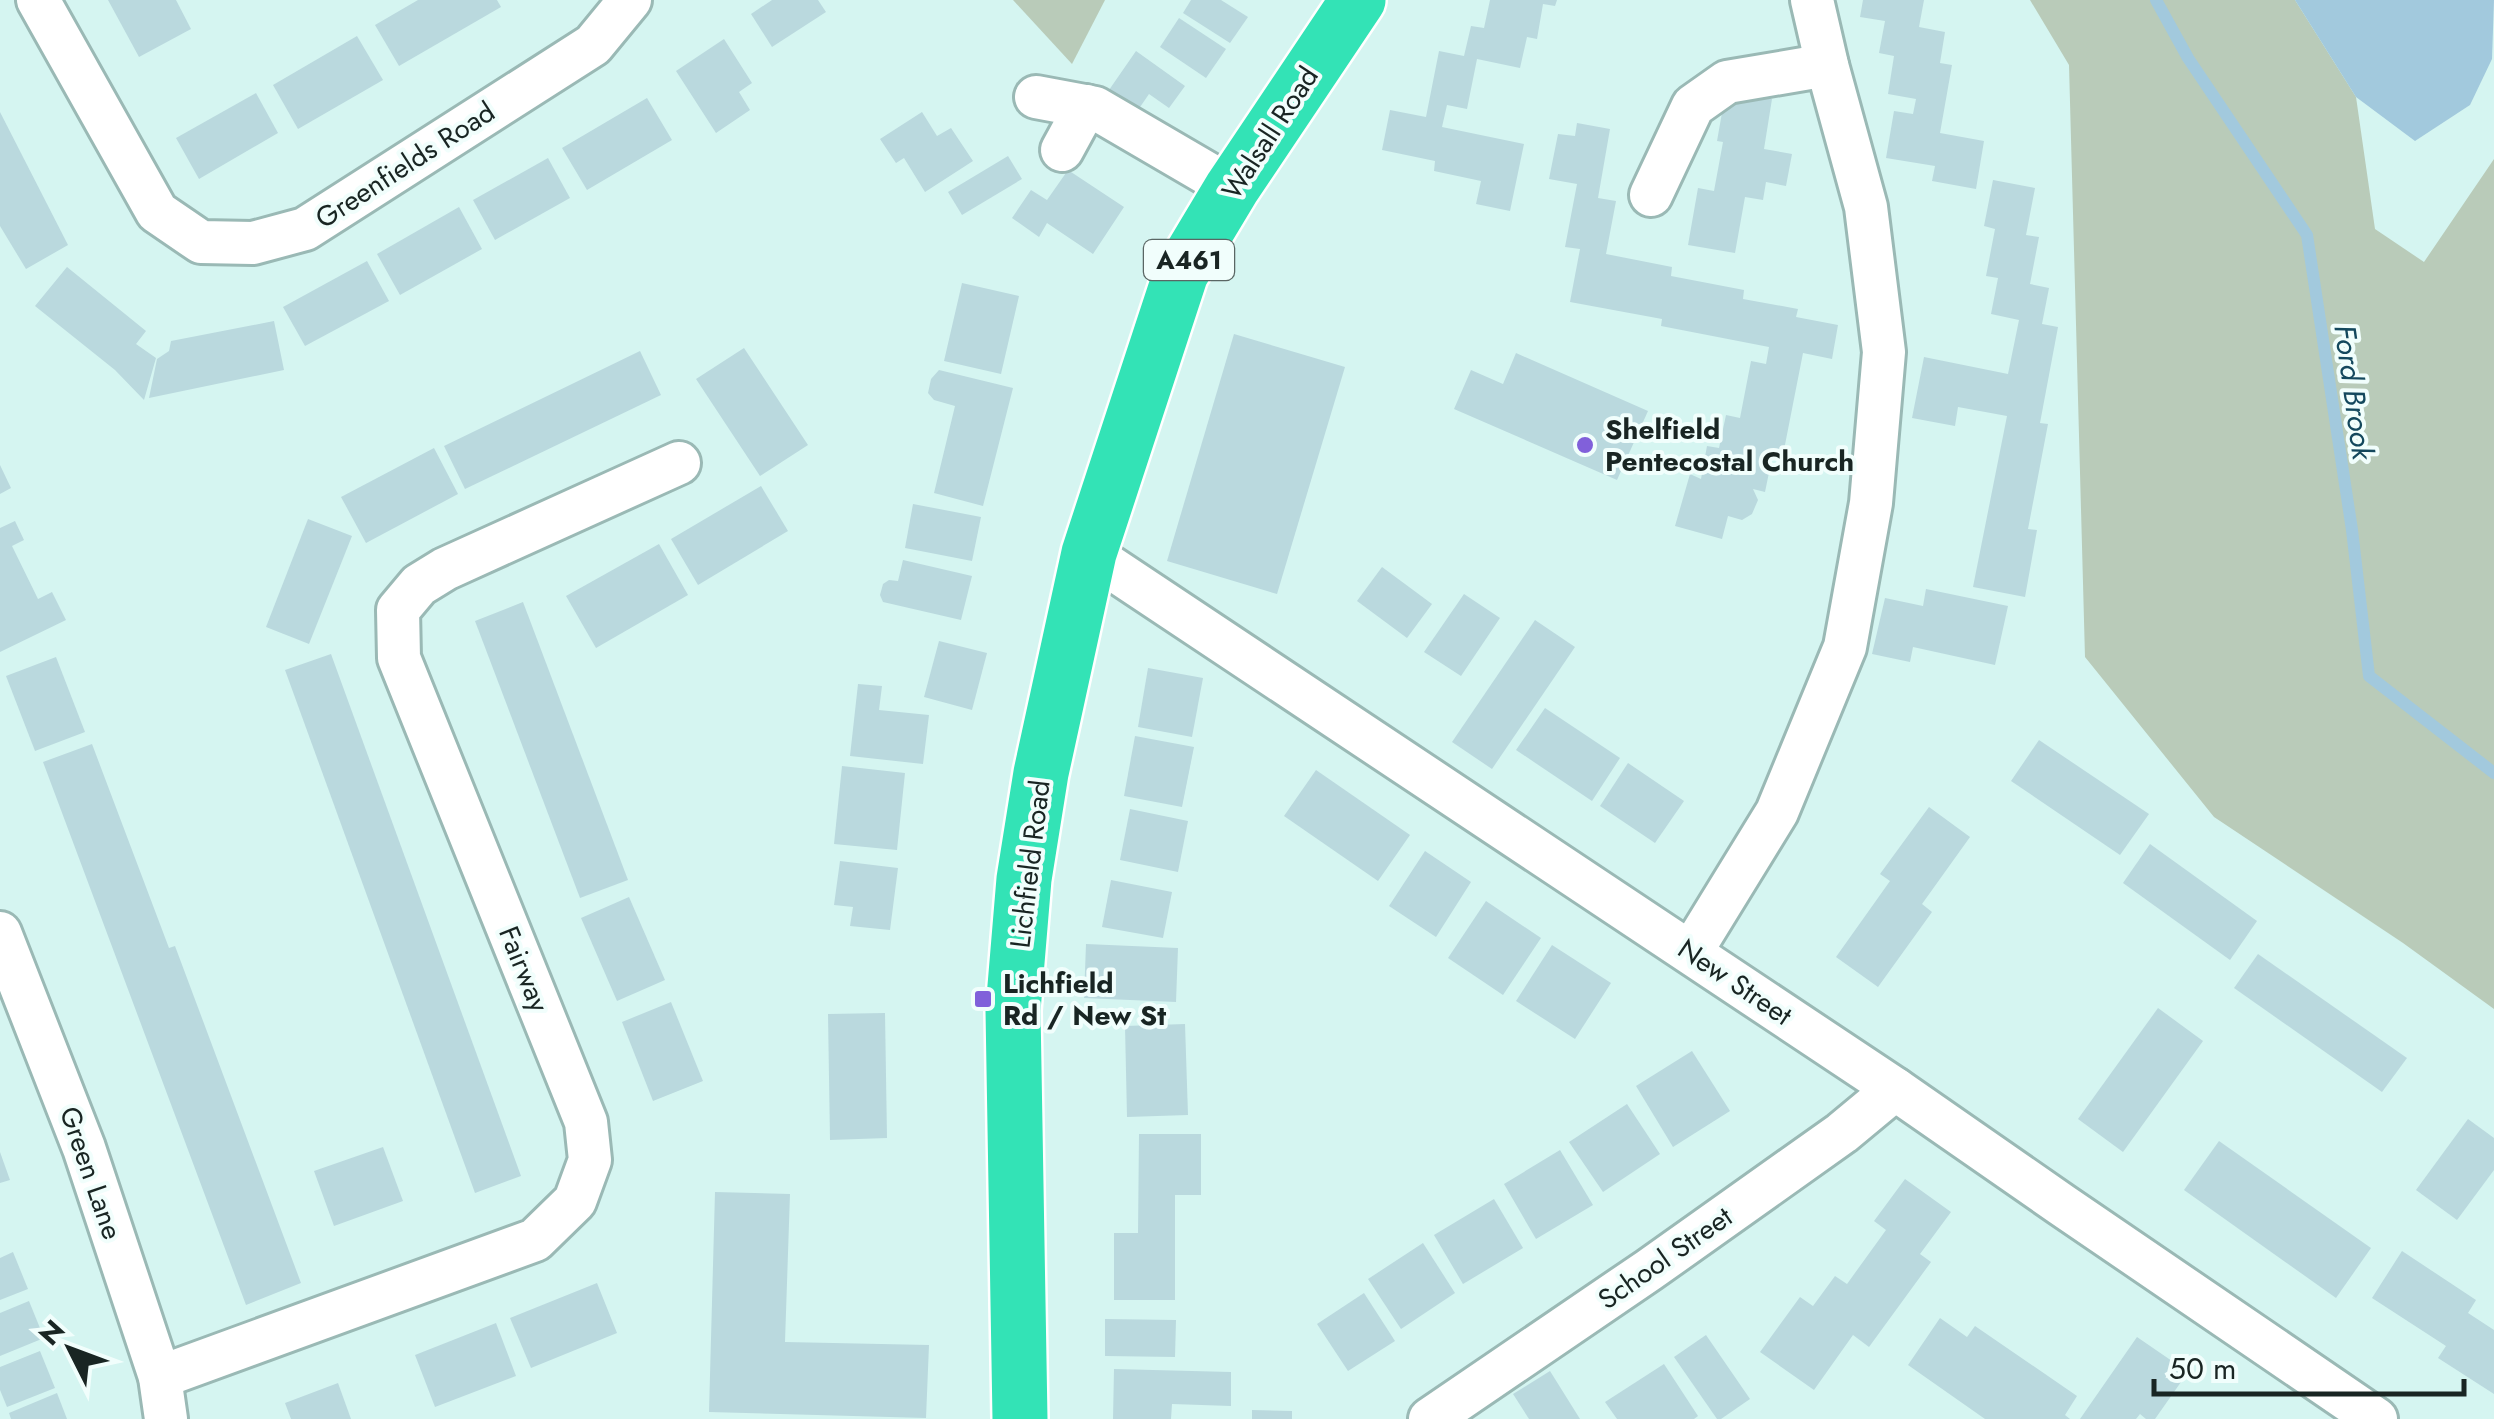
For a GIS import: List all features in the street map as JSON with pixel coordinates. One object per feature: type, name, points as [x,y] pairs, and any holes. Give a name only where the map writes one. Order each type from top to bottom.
[{"type":"highway","name":"Walsall Road","points":[[1089,553],[1182,273],[1232,188],[1358,0]]},
{"type":"highway","name":"Lichfield Road","points":[[1020,1419],[1013,1010],[1024,879],[1038,790],[1089,553]]},
{"type":"street","name":"Greenfields Road","points":[[38,0],[157,212],[202,242],[253,243],[305,229],[593,45],[630,0]]},
{"type":"street","points":[[1691,952],[1777,812],[1845,647],[1871,503],[1884,352],[1866,207],[1812,0]]},
{"type":"street","points":[[1651,195],[1692,106],[1727,82],[1826,65]]},
{"type":"street","points":[[1036,97],[1095,108],[1232,188]]},
{"type":"street","points":[[1062,150],[1086,106]]},
{"type":"street","name":"Fairway","points":[[160,1377],[534,1240],[576,1201],[590,1160],[586,1122],[400,658],[398,610],[419,585],[445,569],[678,463]]},
{"type":"street","name":"New Street","points":[[1089,553],[1895,1089],[2376,1419]]},
{"type":"street","name":"Green Lane","points":[[0,933],[84,1148],[160,1377],[166,1419]]},
{"type":"street","name":"School Street","points":[[1430,1419],[1762,1190],[1895,1089]]},
{"type":"green space","points":[[1013,0],[1105,0],[1072,64]]},
{"type":"green space","points":[[2030,0],[2295,0],[2356,97],[2375,229],[2424,262],[2494,159],[2494,1009],[2214,817],[2085,657],[2069,65]]},
{"type":"water","points":[[2295,0],[2494,0],[2492,59],[2470,105],[2415,141],[2356,97]]},
{"type":"building","points":[[108,0],[176,0],[191,29],[139,57]]},
{"type":"building","points":[[418,0],[497,0],[501,7],[399,66],[375,25]]},
{"type":"building","points":[[772,0],[818,0],[826,12],[772,47],[751,14]]},
{"type":"building","points":[[1191,0],[1221,0],[1248,17],[1230,43],[1183,13]]},
{"type":"building","points":[[1490,0],[1557,0],[1555,6],[1543,4],[1537,39],[1527,37],[1520,68],[1477,59],[1467,109],[1447,105],[1442,127],[1524,144],[1510,211],[1476,204],[1481,181],[1434,171],[1435,161],[1382,150],[1390,110],[1426,117],[1439,51],[1464,56],[1471,26],[1484,28]]},
{"type":"building","points":[[1863,0],[1924,0],[1919,27],[1945,32],[1940,63],[1952,65],[1940,133],[1984,141],[1976,189],[1932,181],[1935,166],[1886,158],[1894,111],[1913,114],[1916,99],[1888,94],[1894,56],[1879,53],[1885,21],[1860,17]]},
{"type":"building","points":[[1179,18],[1226,49],[1206,78],[1160,47]]},
{"type":"building","points":[[357,36],[383,80],[298,129],[273,85]]},
{"type":"building","points":[[724,39],[752,83],[739,92],[750,110],[716,133],[676,71]]},
{"type":"building","points":[[1136,51],[1185,86],[1169,108],[1149,94],[1138,110],[1109,90]]},
{"type":"building","points":[[1726,90],[1772,99],[1764,149],[1792,154],[1786,186],[1766,182],[1763,200],[1745,197],[1735,253],[1688,245],[1698,188],[1714,191],[1723,142],[1717,141]]},
{"type":"building","points":[[256,93],[278,133],[199,179],[176,138]]},
{"type":"building","points":[[647,98],[672,140],[587,190],[562,148]]},
{"type":"building","points":[[0,112],[68,245],[26,269],[0,226]]},
{"type":"building","points":[[922,112],[937,136],[951,128],[973,161],[925,192],[904,158],[896,163],[880,139]]},
{"type":"building","points":[[1577,123],[1610,129],[1598,198],[1616,201],[1606,254],[1672,267],[1671,276],[1744,290],[1743,299],[1798,309],[1796,317],[1838,325],[1832,359],[1803,353],[1782,460],[1772,458],[1765,492],[1753,489],[1758,500],[1752,514],[1742,520],[1728,516],[1722,539],[1675,526],[1690,474],[1701,479],[1707,446],[1719,448],[1726,415],[1740,418],[1751,361],[1766,364],[1769,347],[1661,326],[1662,319],[1570,302],[1580,249],[1565,247],[1577,184],[1549,179],[1558,134],[1575,136]]},
{"type":"building","points":[[1008,156],[1022,179],[962,215],[948,192]]},
{"type":"building","points":[[548,158],[570,198],[495,240],[473,200]]},
{"type":"building","points":[[1068,170],[1124,207],[1093,254],[1047,223],[1039,237],[1012,218],[1031,190],[1047,200]]},
{"type":"building","points":[[1993,180],[2035,188],[2026,235],[2039,237],[2030,284],[2049,288],[2042,324],[2058,327],[2040,423],[2048,424],[2028,529],[2037,530],[2025,597],[1973,587],[2007,416],[1958,407],[1955,426],[1912,418],[1924,357],[2008,374],[2019,320],[1991,314],[1998,278],[1986,276],[1995,229],[1984,226]]},
{"type":"building","points":[[459,207],[482,249],[400,295],[377,254]]},
{"type":"building","points":[[367,261],[389,301],[305,346],[283,307]]},
{"type":"building","points":[[67,267],[146,331],[136,344],[156,358],[144,400],[115,370],[35,306]]},
{"type":"building","points":[[962,283],[1019,296],[1001,374],[944,361]]},
{"type":"building","points":[[274,321],[284,370],[149,398],[157,359],[169,351],[171,341]]},
{"type":"building","points":[[1234,334],[1345,367],[1277,594],[1167,561]]},
{"type":"building","points":[[744,348],[808,445],[760,476],[696,379]]},
{"type":"building","points":[[640,351],[661,395],[465,489],[444,446]]},
{"type":"building","name":"Shelfield Pentecostal Church","points":[[1516,353],[1648,411],[1617,480],[1454,409],[1471,370],[1503,384]]},
{"type":"building","points":[[939,370],[1013,388],[983,506],[934,493],[955,406],[934,400],[928,393],[931,379]]},
{"type":"building","points":[[434,448],[458,494],[366,543],[341,497]]},
{"type":"building","points":[[0,465],[11,488],[0,494]]},
{"type":"building","points":[[761,486],[788,531],[698,585],[671,539]]},
{"type":"building","points":[[913,504],[981,517],[972,561],[905,548]]},
{"type":"building","points":[[308,519],[352,536],[309,644],[266,627]]},
{"type":"building","points":[[15,521],[24,540],[12,546],[38,599],[52,592],[66,620],[0,652],[0,528]]},
{"type":"building","points":[[659,544],[688,595],[596,648],[566,596]]},
{"type":"building","points":[[903,560],[972,576],[961,620],[883,602],[883,584],[898,581]]},
{"type":"building","points":[[1382,567],[1432,604],[1407,638],[1357,601]]},
{"type":"building","points":[[1926,589],[2008,606],[1995,665],[1913,647],[1910,662],[1872,654],[1885,598],[1923,606]]},
{"type":"building","points":[[1464,594],[1500,618],[1461,676],[1424,652]]},
{"type":"building","points":[[523,602],[628,880],[580,898],[475,621]]},
{"type":"building","points":[[1535,620],[1575,647],[1492,769],[1452,742]]},
{"type":"building","points":[[939,641],[987,653],[972,710],[924,697]]},
{"type":"building","points":[[331,654],[521,1176],[475,1193],[285,670]]},
{"type":"building","points":[[56,657],[85,732],[35,751],[6,676]]},
{"type":"building","points":[[1148,668],[1203,678],[1192,737],[1138,727]]},
{"type":"building","points":[[858,684],[882,686],[879,710],[929,715],[923,764],[850,756]]},
{"type":"building","points":[[1545,708],[1620,758],[1592,801],[1516,750]]},
{"type":"building","points":[[1135,736],[1194,747],[1182,807],[1124,796]]},
{"type":"building","points":[[2039,740],[2149,814],[2120,855],[2011,781]]},
{"type":"building","points":[[92,744],[169,948],[175,946],[301,1283],[246,1305],[43,762]]},
{"type":"building","points":[[1628,763],[1684,801],[1655,843],[1600,806]]},
{"type":"building","points":[[842,766],[905,773],[897,850],[834,844]]},
{"type":"building","points":[[1316,770],[1410,835],[1378,881],[1284,816]]},
{"type":"building","points":[[1929,807],[1970,837],[1922,904],[1932,912],[1878,987],[1836,957],[1890,881],[1880,874]]},
{"type":"building","points":[[1130,809],[1188,821],[1178,872],[1120,860]]},
{"type":"building","points":[[2150,844],[2257,921],[2230,960],[2123,883]]},
{"type":"building","points":[[1425,851],[1471,882],[1436,937],[1389,906]]},
{"type":"building","points":[[840,861],[898,868],[890,930],[850,926],[853,907],[834,905]]},
{"type":"building","points":[[1111,880],[1172,892],[1163,938],[1102,927]]},
{"type":"building","points":[[629,897],[665,980],[617,1001],[581,918]]},
{"type":"building","points":[[1486,901],[1541,938],[1503,995],[1448,958]]},
{"type":"building","points":[[1086,944],[1178,948],[1176,1002],[1084,998]]},
{"type":"building","points":[[1552,945],[1611,983],[1575,1039],[1516,1001]]},
{"type":"building","points":[[2258,954],[2407,1058],[2382,1092],[2234,988]]},
{"type":"building","points":[[671,1002],[703,1081],[653,1101],[622,1022]]},
{"type":"building","points":[[2158,1008],[2203,1041],[2123,1152],[2078,1119]]},
{"type":"building","points":[[885,1013],[887,1138],[830,1140],[828,1014]]},
{"type":"building","points":[[1185,1024],[1188,1115],[1127,1117],[1125,1026]]},
{"type":"building","points":[[1692,1051],[1730,1111],[1673,1147],[1636,1086]]},
{"type":"building","points":[[1627,1104],[1660,1154],[1603,1192],[1569,1142]]},
{"type":"building","points":[[2468,1119],[2494,1138],[2494,1170],[2457,1220],[2416,1190]]},
{"type":"building","points":[[1139,1134],[1201,1134],[1201,1195],[1175,1195],[1175,1300],[1114,1300],[1114,1233],[1138,1233]]},
{"type":"building","points":[[2219,1141],[2371,1248],[2336,1298],[2184,1190]]},
{"type":"building","points":[[383,1147],[403,1201],[334,1226],[314,1171]]},
{"type":"building","points":[[1560,1150],[1593,1205],[1536,1239],[1504,1184]]},
{"type":"building","points":[[0,1152],[10,1180],[0,1183]]},
{"type":"building","points":[[1905,1179],[1951,1212],[1920,1254],[1931,1262],[1869,1347],[1853,1335],[1814,1390],[1760,1352],[1800,1297],[1813,1306],[1835,1276],[1847,1284],[1886,1230],[1874,1221]]},
{"type":"building","points":[[715,1192],[790,1194],[785,1342],[929,1345],[926,1418],[709,1412]]},
{"type":"building","points":[[1494,1199],[1523,1248],[1463,1284],[1434,1235]]},
{"type":"building","points":[[1423,1243],[1455,1293],[1401,1329],[1368,1279]]},
{"type":"building","points":[[2402,1251],[2476,1300],[2468,1313],[2494,1330],[2494,1394],[2438,1358],[2446,1346],[2372,1298]]},
{"type":"building","points":[[13,1252],[28,1289],[0,1300],[0,1258]]},
{"type":"building","points":[[597,1283],[617,1333],[531,1368],[510,1318]]},
{"type":"building","points":[[1364,1293],[1395,1341],[1348,1371],[1317,1324]]},
{"type":"building","points":[[29,1301],[44,1338],[0,1356],[0,1313]]},
{"type":"building","points":[[1940,1318],[1967,1337],[1975,1326],[2077,1396],[2065,1415],[2070,1419],[1985,1419],[1908,1365]]},
{"type":"building","points":[[1105,1319],[1176,1320],[1175,1357],[1105,1356]]},
{"type":"building","points":[[496,1323],[516,1376],[435,1407],[415,1355]]},
{"type":"building","points":[[1706,1335],[1750,1399],[1721,1419],[1717,1419],[1674,1357]]},
{"type":"building","points":[[2137,1337],[2188,1372],[2155,1419],[2140,1414],[2136,1419],[2080,1419]]},
{"type":"building","points":[[40,1351],[55,1388],[7,1407],[0,1390],[0,1367]]},
{"type":"building","points":[[1664,1364],[1698,1416],[1617,1419],[1605,1402]]},
{"type":"building","points":[[1114,1369],[1231,1372],[1231,1406],[1172,1404],[1171,1419],[1113,1419]]},
{"type":"building","points":[[1550,1371],[1580,1419],[1529,1419],[1513,1394]]},
{"type":"building","points":[[338,1383],[351,1419],[291,1419],[285,1403]]},
{"type":"building","points":[[57,1393],[67,1419],[11,1419],[9,1413]]},
{"type":"building","points":[[1252,1410],[1292,1411],[1292,1419],[1252,1419]]},
{"type":"waterway","name":"Ford Brook","points":[[2156,0],[2188,58],[2307,235],[2352,530],[2369,676],[2494,773]]},
{"type":"place","name":"Shelfield Pentecostal Church","points":[[1585,445]]},
{"type":"place","name":"Lichfield Rd / New St","points":[[983,999]]}]
